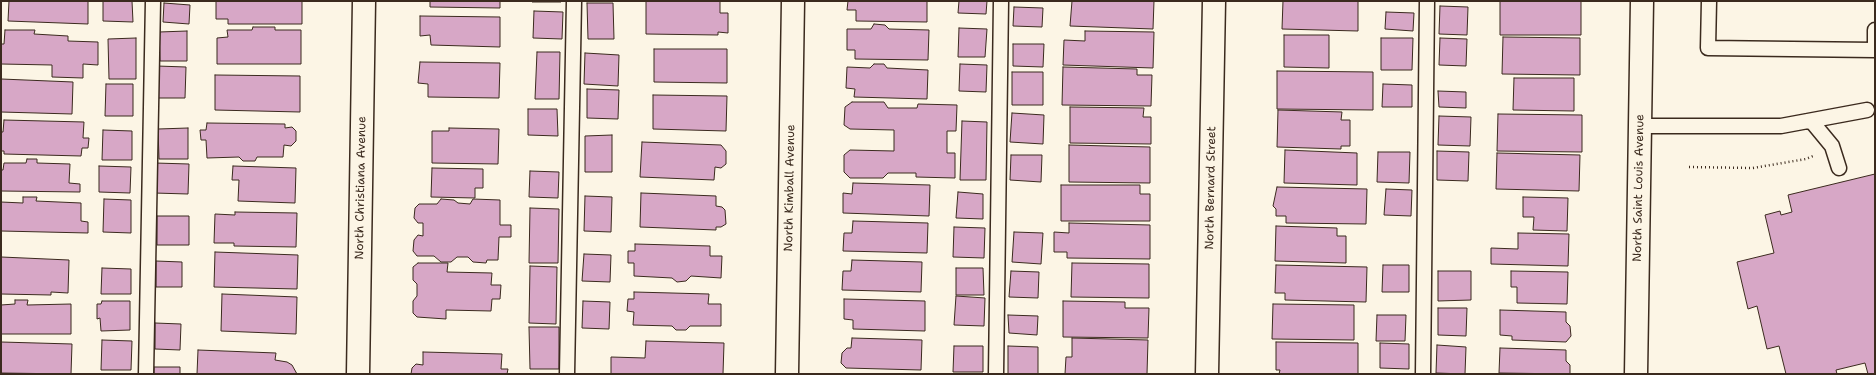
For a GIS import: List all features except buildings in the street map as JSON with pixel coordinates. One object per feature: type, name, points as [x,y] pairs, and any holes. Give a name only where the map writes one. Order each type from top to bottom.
[{"type":"street","name":"North Christiana Avenue","points":[[358,374],[364,1]]},
{"type":"street","name":"North Kimball Avenue","points":[[787,374],[793,1]]},
{"type":"street","name":"North Bernard Street","points":[[1207,374],[1214,1]]},
{"type":"street","name":"North Saint Louis Avenue","points":[[1636,374],[1642,1]]},
{"type":"lane","points":[[146,374],[153,1]]},
{"type":"lane","points":[[567,374],[574,1]]},
{"type":"lane","points":[[996,374],[1001,1]]},
{"type":"lane","points":[[1423,374],[1428,1]]},
{"type":"lane","points":[[1709,1],[1708,48],[1875,50],[1875,30]]},
{"type":"lane","points":[[1640,126],[1781,126],[1867,110]]},
{"type":"lane","points":[[1808,121],[1813,124],[1832,146],[1839,168]]},
{"type":"path","points":[[1688,167],[1753,168],[1806,159],[1832,146]]}]
